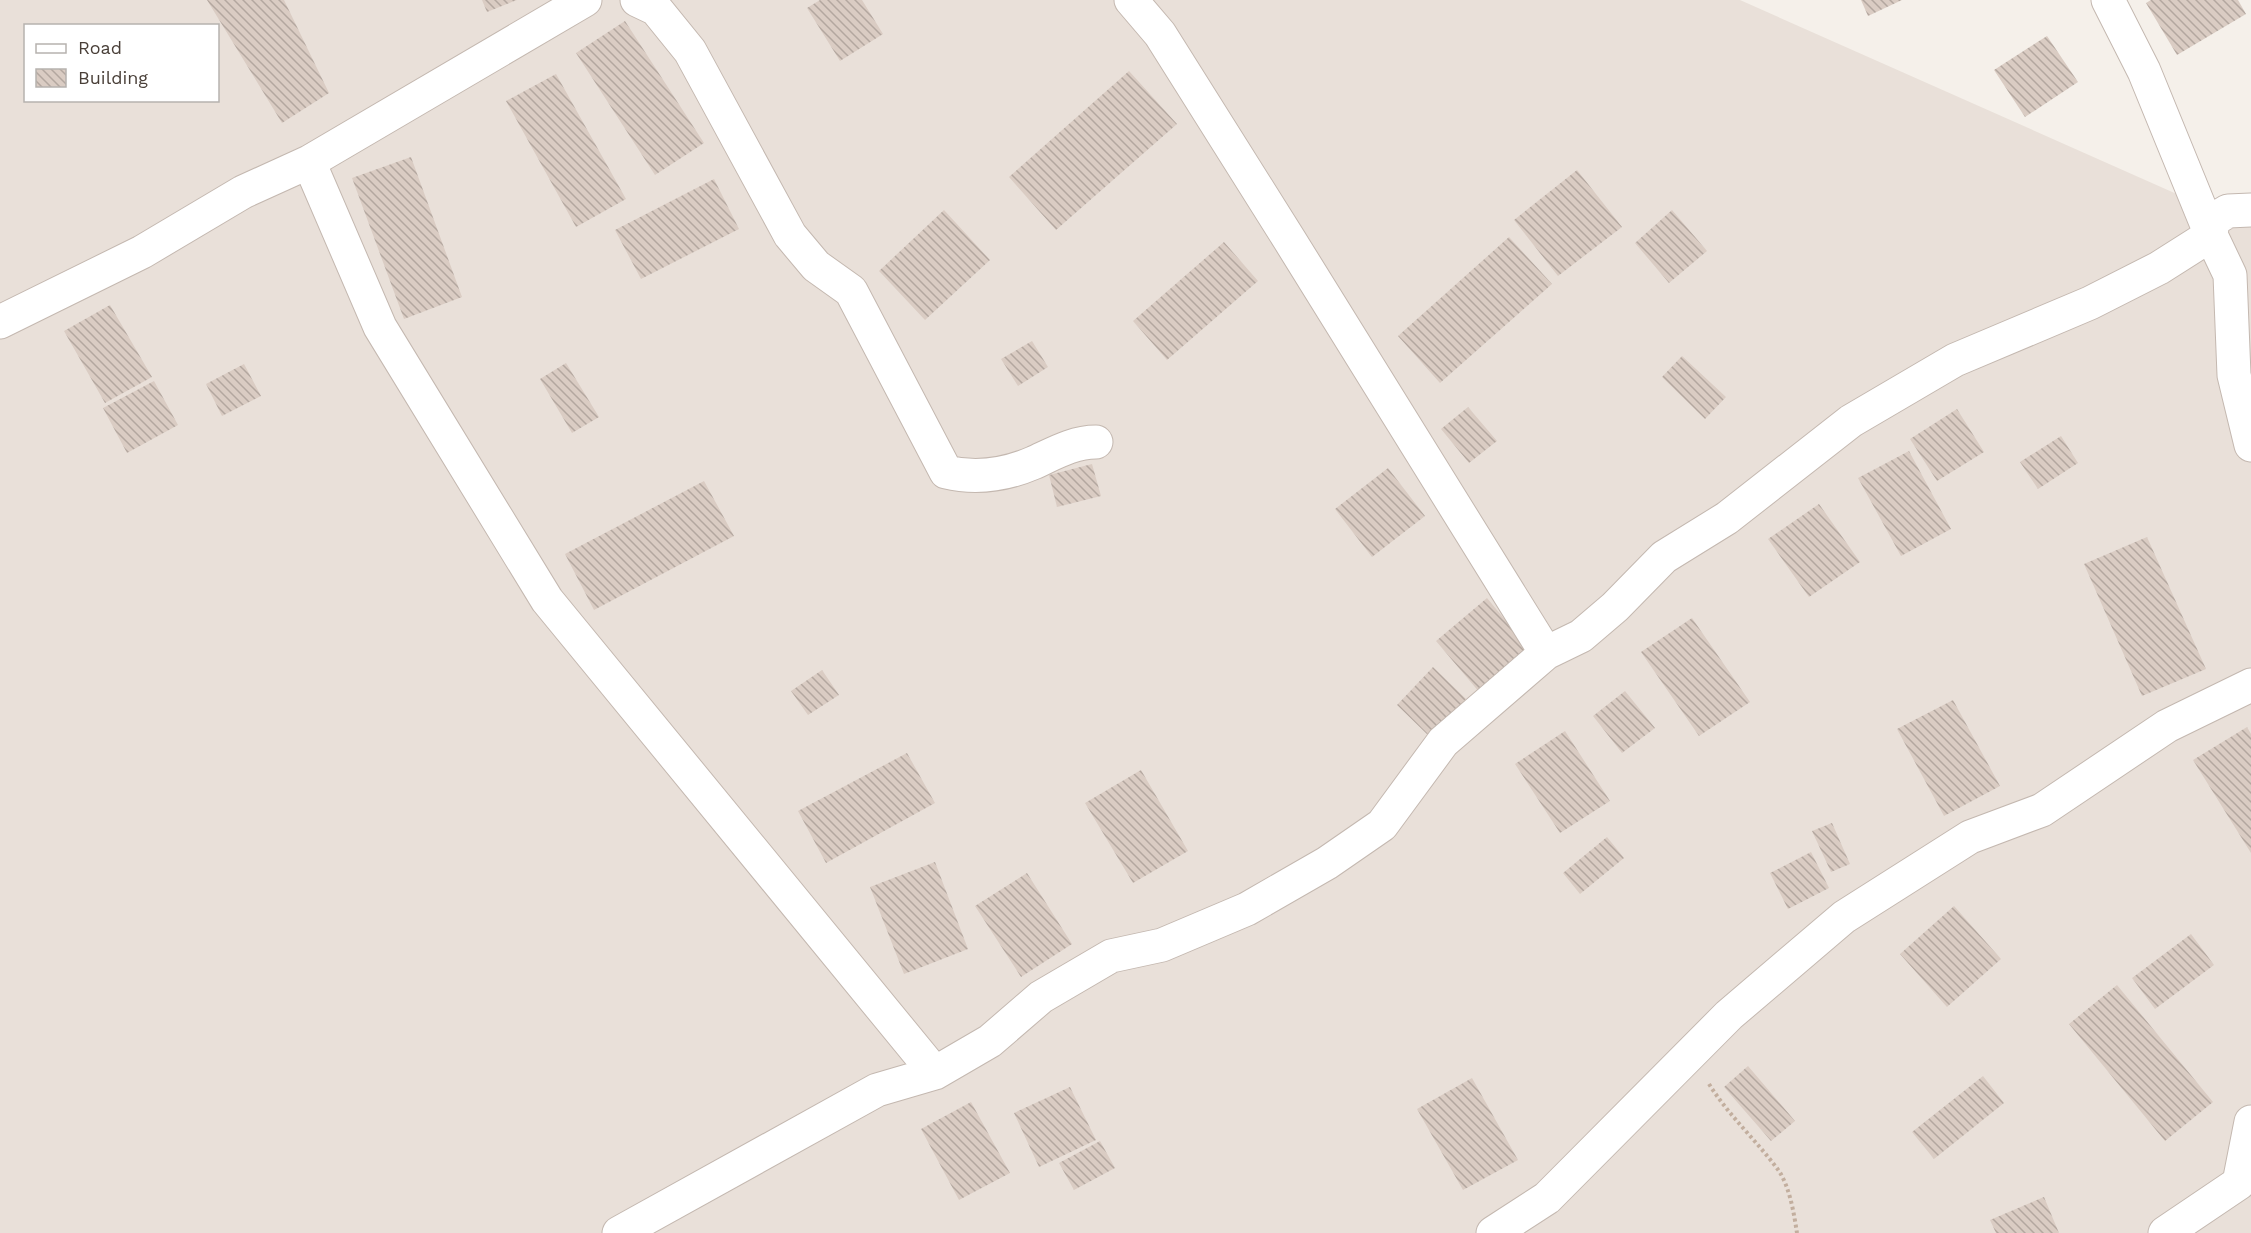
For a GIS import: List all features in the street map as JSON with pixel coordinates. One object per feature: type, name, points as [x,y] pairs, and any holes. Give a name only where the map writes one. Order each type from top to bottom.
[{"type":"street","points":[[0,322],[142,252],[243,192],[309,162],[585,0]]},
{"type":"street","points":[[637,0],[656,9],[690,51],[790,235],[816,266],[851,291],[946,472],[961,476],[1004,474],[1060,450],[1086,442],[1096,442]]},
{"type":"street","points":[[1131,0],[1160,34],[1546,652]]},
{"type":"street","points":[[2108,0],[2144,71],[2211,235],[2230,275],[2234,375],[2251,445]]},
{"type":"street","points":[[309,162],[380,327],[547,600],[935,1074]]},
{"type":"street","points":[[2211,235],[2213,220],[2229,211],[2251,210]]},
{"type":"street","points":[[619,1233],[877,1090],[935,1074],[990,1041],[1041,997],[1111,956],[1162,945],[1247,909],[1336,857],[1382,825],[1443,742],[1546,652],[1581,636],[1615,607],[1664,557],[1727,518],[1851,421],[1955,360],[2090,303],[2159,268],[2211,235]]},
{"type":"street","points":[[1493,1233],[1546,1198],[1729,1015],[1844,917],[1970,837],[2042,810],[2167,726],[2251,685]]},
{"type":"street","points":[[2165,1233],[2245,1193],[2251,1122]]},
{"type":"path","points":[[1709,1083],[1723,1107],[1780,1173],[1794,1212],[1797,1233]]},
{"type":"shaded area","points":[[0,0],[1740,0],[2251,227],[2251,1233],[0,1233]]},
{"type":"building","points":[[207,0],[284,0],[329,93],[282,123]]},
{"type":"building","points":[[482,0],[517,0],[487,12]]},
{"type":"building","points":[[820,0],[862,0],[883,34],[840,61],[807,8]]},
{"type":"building","points":[[1861,0],[1902,0],[1868,16]]},
{"type":"building","points":[[2151,0],[2238,0],[2246,14],[2177,55],[2146,3]]},
{"type":"building","points":[[625,21],[704,143],[655,175],[576,53]]},
{"type":"building","points":[[2047,36],[2078,82],[2025,117],[1994,70]]},
{"type":"building","points":[[1129,71],[1177,124],[1056,230],[1009,177]]},
{"type":"building","points":[[556,74],[626,199],[576,227],[506,101]]},
{"type":"building","points":[[411,157],[462,297],[404,319],[352,178]]},
{"type":"building","points":[[1577,170],[1622,227],[1558,276],[1514,220]]},
{"type":"building","points":[[714,179],[739,229],[641,279],[615,230]]},
{"type":"building","points":[[944,210],[990,260],[925,320],[879,271]]},
{"type":"building","points":[[1672,210],[1707,251],[1669,283],[1635,243]]},
{"type":"building","points":[[1509,237],[1552,284],[1440,383],[1398,336]]},
{"type":"building","points":[[1224,242],[1258,281],[1167,360],[1133,321]]},
{"type":"building","points":[[110,305],[152,377],[105,403],[64,331]]},
{"type":"building","points":[[1032,341],[1048,367],[1018,386],[1001,359]]},
{"type":"building","points":[[1682,356],[1726,397],[1705,419],[1662,377]]},
{"type":"building","points":[[566,363],[599,417],[572,433],[540,379]]},
{"type":"building","points":[[244,364],[261,396],[222,416],[206,384]]},
{"type":"building","points":[[154,381],[178,425],[127,453],[103,408]]},
{"type":"building","points":[[1468,407],[1497,441],[1469,463],[1441,429]]},
{"type":"building","points":[[1957,409],[1984,452],[1937,481],[1910,439]]},
{"type":"building","points":[[2061,436],[2078,463],[2038,489],[2020,462]]},
{"type":"building","points":[[1909,451],[1951,529],[1901,556],[1858,478]]},
{"type":"building","points":[[1092,464],[1101,496],[1057,507],[1049,475]]},
{"type":"building","points":[[1388,468],[1425,516],[1372,557],[1335,509]]},
{"type":"building","points":[[704,481],[734,536],[594,610],[565,554]]},
{"type":"building","points":[[1819,504],[1860,562],[1809,597],[1768,539]]},
{"type":"building","points":[[2147,537],[2206,669],[2142,696],[2084,564]]},
{"type":"building","points":[[1487,598],[1530,650],[1480,693],[1436,641]]},
{"type":"building","points":[[1692,618],[1750,702],[1699,736],[1641,652]]},
{"type":"building","points":[[1433,667],[1466,699],[1429,736],[1397,705]]},
{"type":"building","points":[[822,670],[839,695],[808,715],[791,691]]},
{"type":"building","points":[[1625,691],[1655,728],[1622,753],[1593,716]]},
{"type":"building","points":[[1953,700],[2000,786],[1944,816],[1897,729]]},
{"type":"building","points":[[2247,727],[2251,734],[2251,853],[2193,760]]},
{"type":"building","points":[[1565,731],[1610,801],[1560,833],[1515,764]]},
{"type":"building","points":[[907,753],[935,803],[826,863],[798,811]]},
{"type":"building","points":[[1141,770],[1188,851],[1133,883],[1085,803]]},
{"type":"building","points":[[1832,823],[1850,864],[1831,872],[1812,831]]},
{"type":"building","points":[[1607,837],[1624,858],[1580,894],[1563,873]]},
{"type":"building","points":[[1811,852],[1829,888],[1788,909],[1770,873]]},
{"type":"building","points":[[935,862],[968,949],[904,974],[870,887]]},
{"type":"building","points":[[1027,873],[1072,944],[1021,977],[975,906]]},
{"type":"building","points":[[1954,906],[2001,959],[1947,1007],[1900,954]]},
{"type":"building","points":[[2191,934],[2214,965],[2155,1009],[2132,978]]},
{"type":"building","points":[[2117,985],[2213,1102],[2165,1141],[2069,1024]]},
{"type":"building","points":[[1748,1066],[1795,1121],[1771,1141],[1724,1087]]},
{"type":"building","points":[[1983,1076],[2004,1103],[1934,1159],[1912,1132]]},
{"type":"building","points":[[1472,1078],[1518,1160],[1463,1190],[1417,1109]]},
{"type":"building","points":[[1070,1087],[1096,1140],[1039,1167],[1014,1113]]},
{"type":"building","points":[[971,1102],[1010,1173],[959,1200],[921,1129]]},
{"type":"building","points":[[1100,1141],[1115,1168],[1074,1190],[1059,1163]]},
{"type":"building","points":[[2044,1197],[2059,1233],[1996,1233],[1990,1220]]}]
